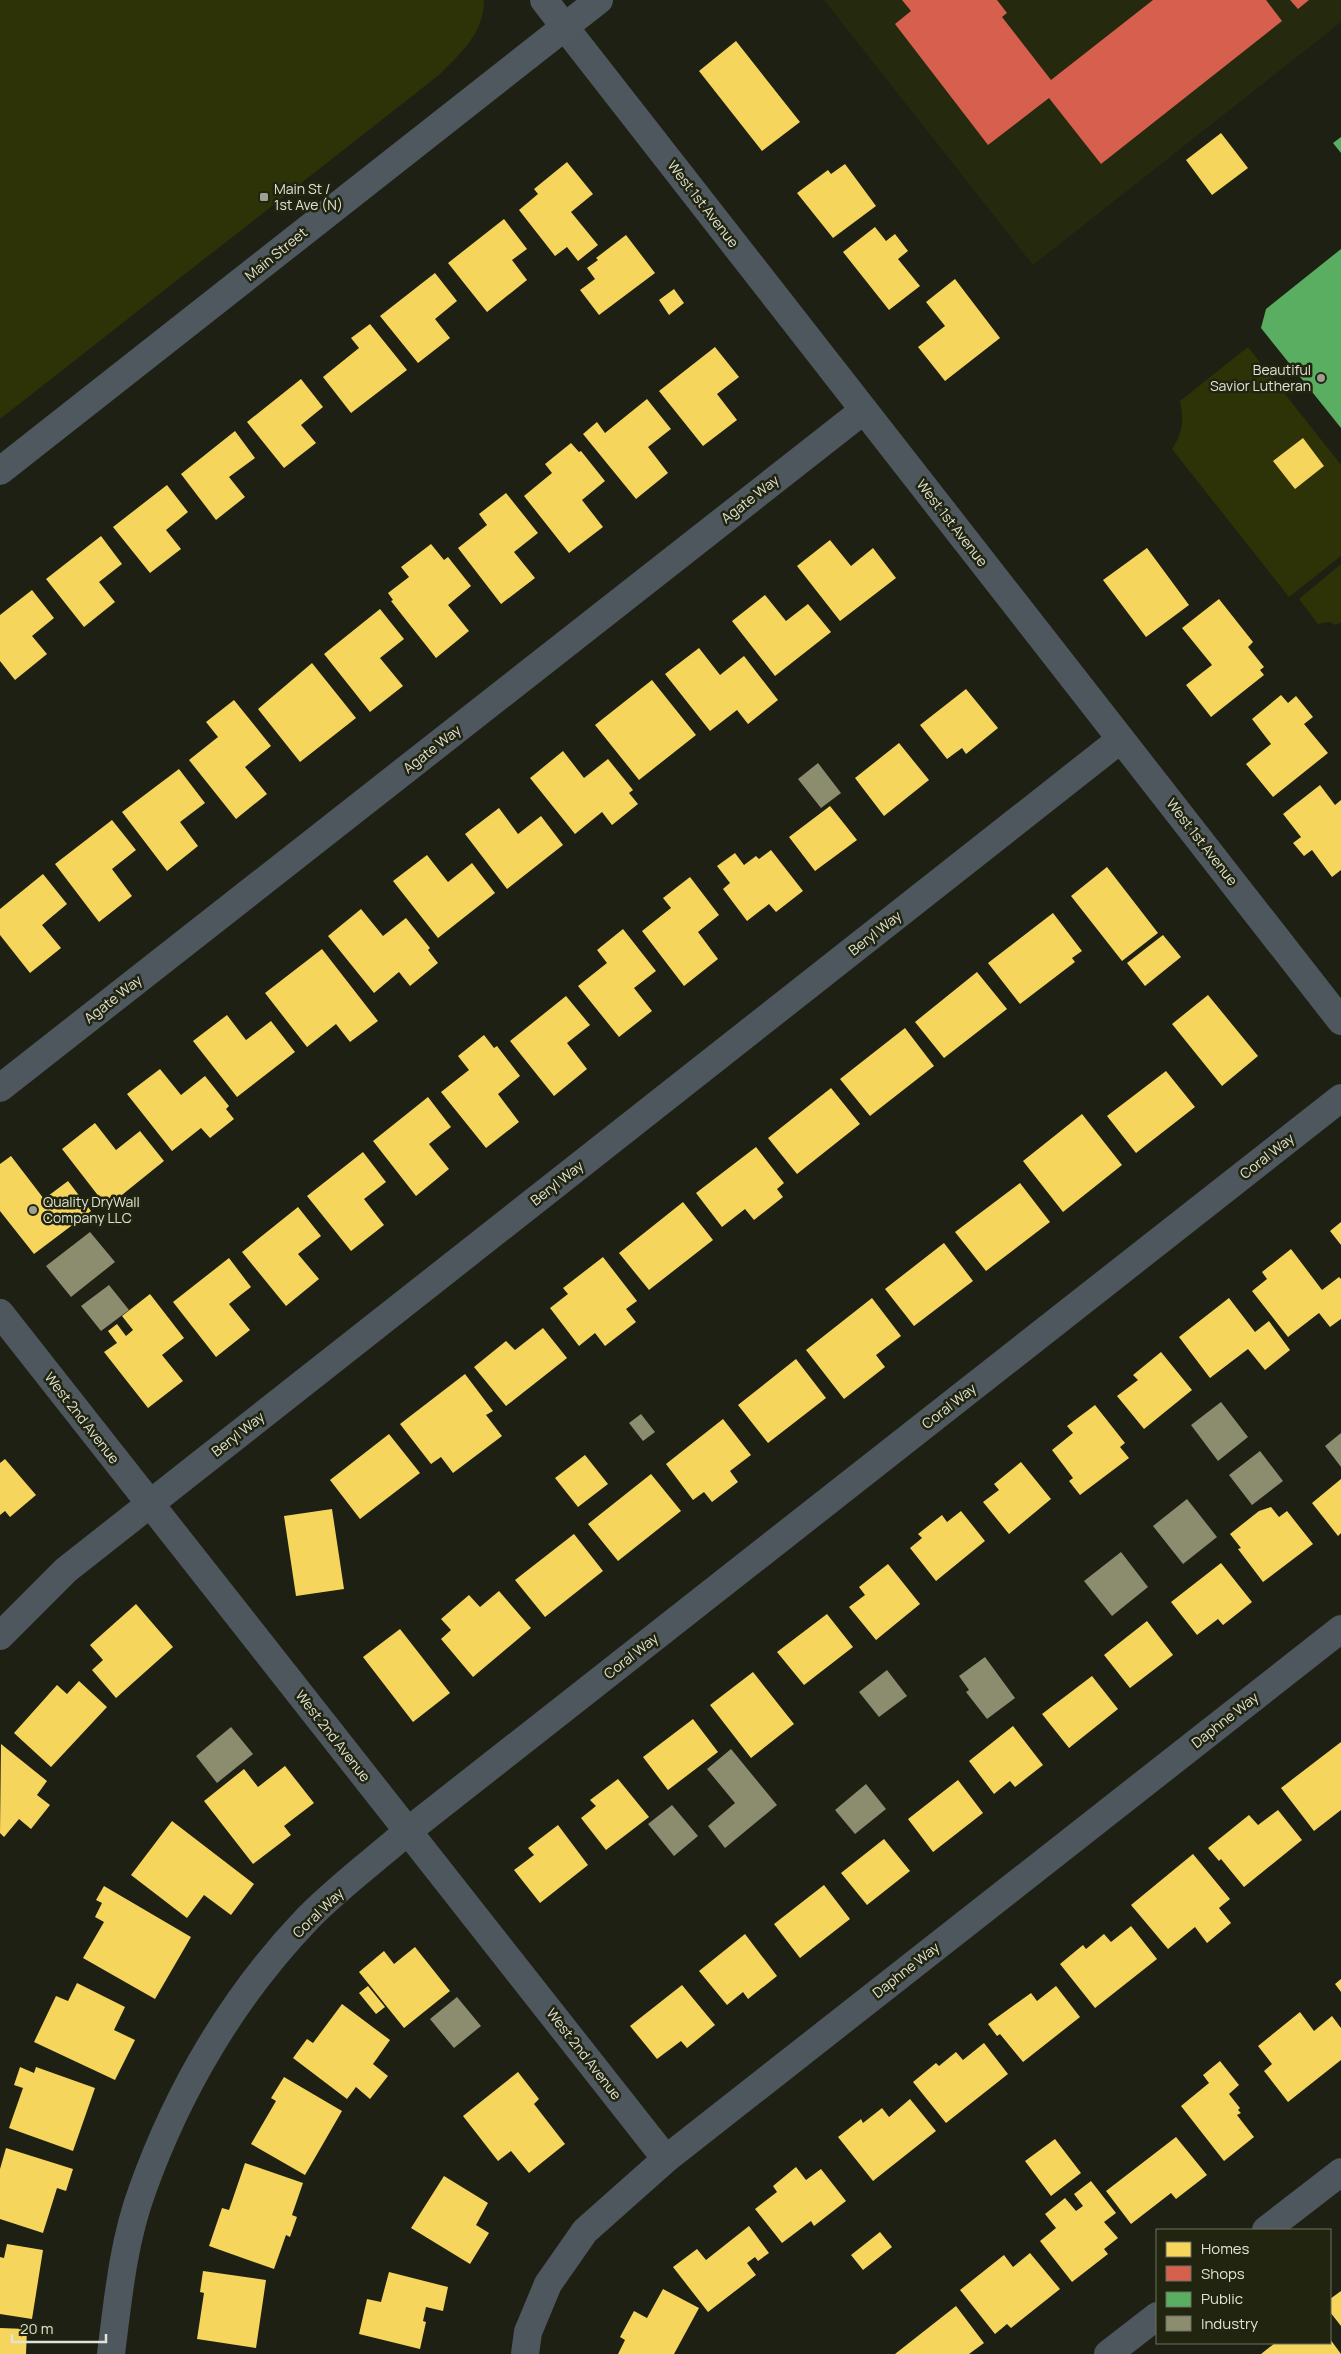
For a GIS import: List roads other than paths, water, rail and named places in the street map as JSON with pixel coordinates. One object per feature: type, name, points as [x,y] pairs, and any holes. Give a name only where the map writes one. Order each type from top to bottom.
[{"type":"main road","points":[[544,0],[564,26]]},
{"type":"main road","name":"Main Street","points":[[0,471],[599,0]]},
{"type":"street","name":"West 1st Avenue","points":[[564,26],[1341,1021]]},
{"type":"street","name":"Agate Way","points":[[0,1088],[864,410]]},
{"type":"street","name":"Beryl Way","points":[[0,1636],[66,1570],[1121,739]]},
{"type":"street","name":"Coral Way","points":[[111,2354],[120,2276],[141,2192],[178,2103],[237,2003],[308,1918],[408,1831],[1341,1098]]},
{"type":"street","name":"West 2nd Avenue","points":[[0,1313],[666,2159]]},
{"type":"street","name":"Daphne Way","points":[[525,2354],[528,2332],[548,2284],[585,2231],[666,2159],[1341,1629]]},
{"type":"street","points":[[1267,2229],[1341,2172]]},
{"type":"street","points":[[1108,2354],[1156,2317]]},
{"type":"place","name":"Main St / 1st Ave (N)","points":[[264,197]]},
{"type":"place","name":"Beautiful Savior Lutheran","points":[[1321,378]]},
{"type":"place","name":"Quality DryWall Company LLC","points":[[33,1210]]}]
